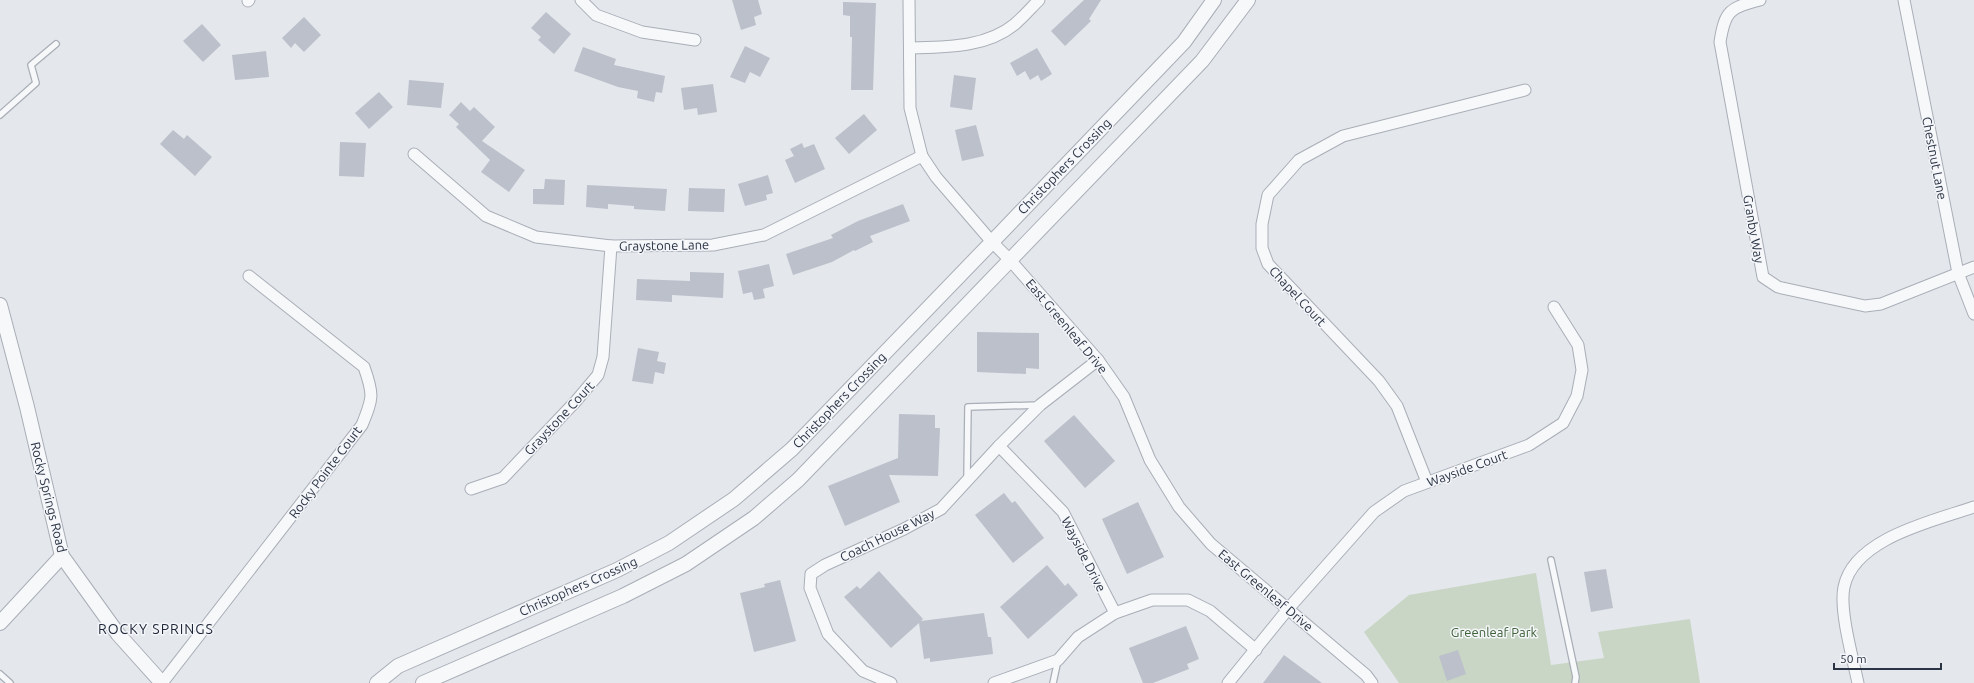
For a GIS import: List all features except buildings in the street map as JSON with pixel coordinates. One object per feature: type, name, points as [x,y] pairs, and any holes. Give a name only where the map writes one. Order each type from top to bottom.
[{"type":"street","points":[[581,0],[596,15],[635,30],[695,40]]},
{"type":"street","name":"East Greenleaf Drive","points":[[909,0],[910,108],[922,156],[936,177],[1098,360],[1124,397],[1150,460],[1179,507],[1211,544],[1366,674],[1372,683]]},
{"type":"street","points":[[910,48],[955,47],[987,39],[1014,25],[1039,0]]},
{"type":"street","name":"Christophers Crossing","points":[[376,683],[398,666],[616,570],[662,547],[734,499],[792,449],[992,242],[1184,42],[1214,0]]},
{"type":"street","name":"Christophers Crossing","points":[[424,683],[623,596],[686,564],[754,518],[798,480],[1202,61],[1248,0]]},
{"type":"street","name":"Granby Way","points":[[1760,0],[1736,6],[1723,21],[1720,42],[1763,277],[1778,287],[1865,306],[1881,304],[1974,267]]},
{"type":"street","name":"Chestnut Lane","points":[[1904,0],[1958,273],[1974,314]]},
{"type":"street","name":"Chapel Court","points":[[1427,482],[1397,406],[1379,381],[1268,264],[1262,248],[1262,224],[1268,195],[1299,160],[1343,136],[1525,90]]},
{"type":"street","name":"Graystone Lane","points":[[414,154],[486,216],[536,237],[611,246],[713,245],[764,235],[922,156]]},
{"type":"street","name":"Graystone Court","points":[[471,489],[503,478],[576,401],[598,375],[604,357],[611,246]]},
{"type":"street","name":"Rocky Pointe Court","points":[[162,683],[362,425],[372,402],[370,384],[364,367],[249,276]]},
{"type":"street","name":"Rocky Springs Road","points":[[0,305],[28,407],[62,556],[118,634],[162,683]]},
{"type":"street","name":"Wayside Court","points":[[1228,683],[1288,609],[1374,512],[1404,491],[1529,445],[1563,423],[1577,396],[1582,370],[1578,345],[1554,307]]},
{"type":"street","name":"Coach House Way","points":[[891,683],[864,671],[828,634],[810,588],[811,574],[825,565],[904,529],[941,509],[967,479],[1040,405],[1098,360]]},
{"type":"street","name":"Wayside Drive","points":[[999,446],[1063,512],[1114,613]]},
{"type":"street","points":[[1858,683],[1847,630],[1845,606],[1844,586],[1852,569],[1864,554],[1875,545],[1909,530],[1974,507]]},
{"type":"street","points":[[0,623],[62,556]]},
{"type":"street","points":[[994,683],[1058,660],[1078,637],[1114,613],[1152,600],[1188,600],[1210,611],[1256,650]]},
{"type":"lane","points":[[0,115],[36,83],[31,65],[56,44]]},
{"type":"lane","points":[[967,479],[968,407],[1040,405]]},
{"type":"lane","points":[[1551,560],[1576,677],[1575,683]]},
{"type":"lane","points":[[1053,683],[1058,660]]},
{"type":"lane","points":[[0,674],[10,683]]},
{"type":"green space","name":"Greenleaf Park","points":[[1536,573],[1551,665],[1604,658],[1598,632],[1690,619],[1700,683],[1399,683],[1364,632],[1409,595]]},
{"type":"district","name":"ROCKY SPRINGS","points":[[156,629]]}]
